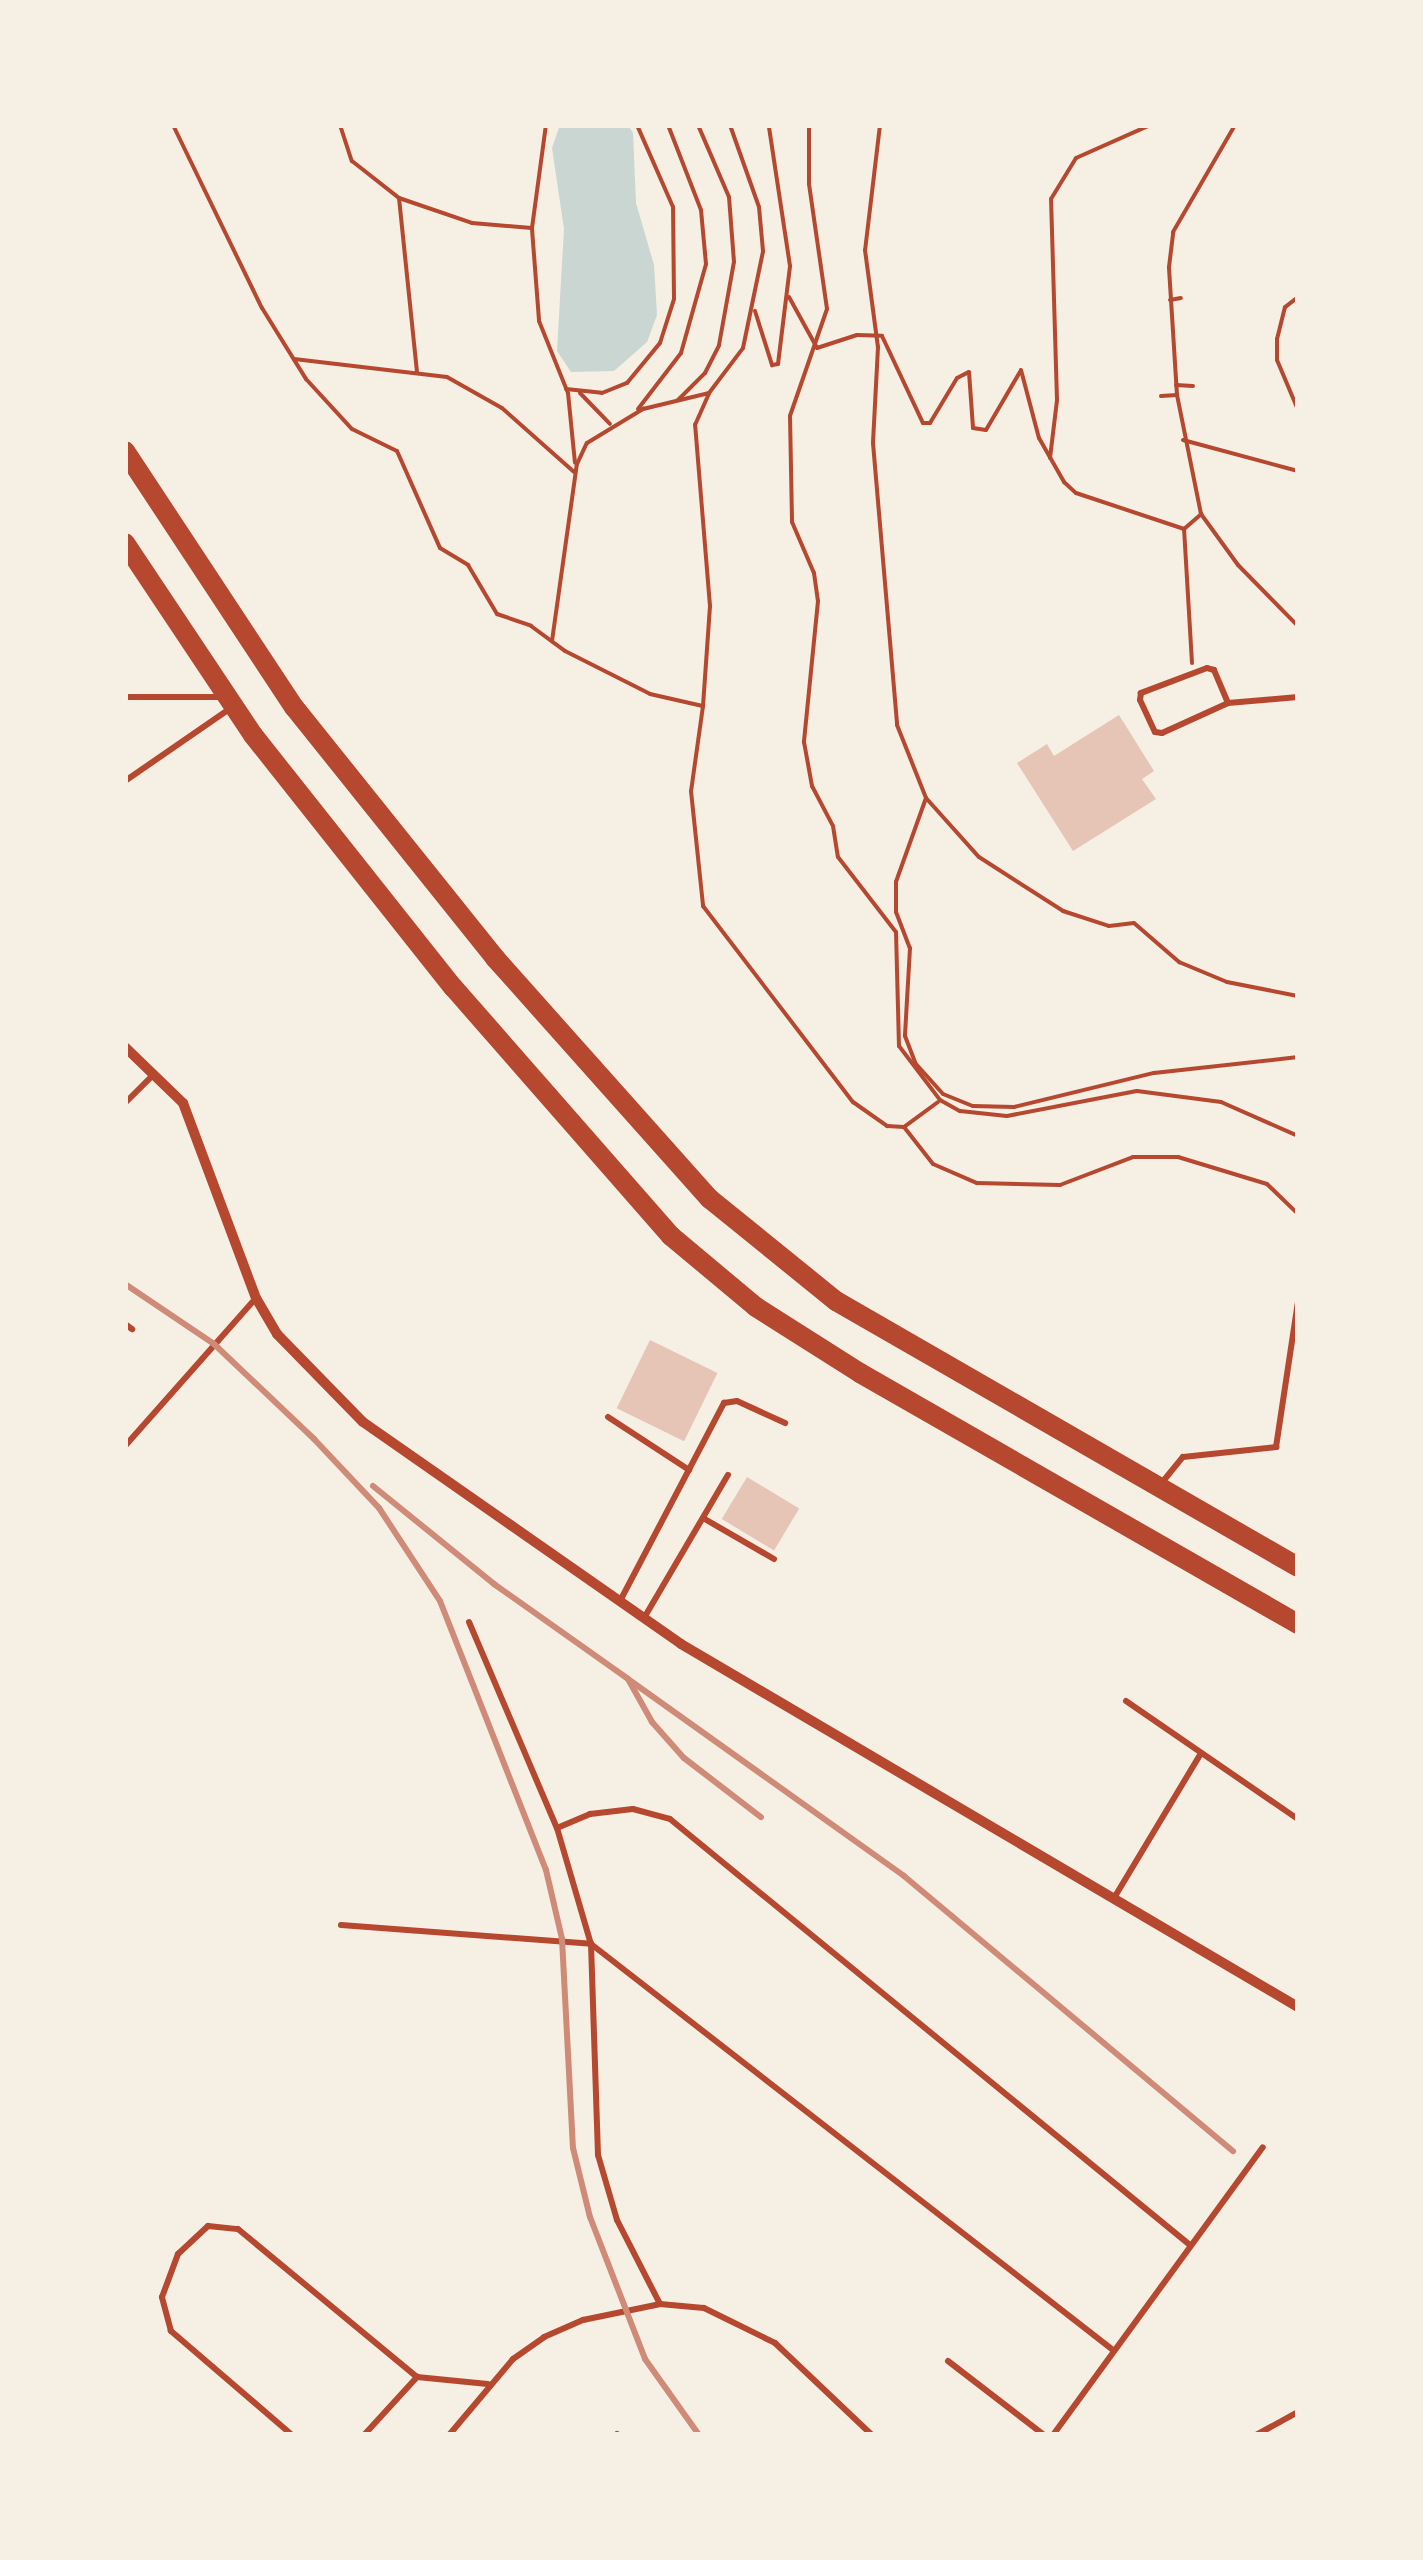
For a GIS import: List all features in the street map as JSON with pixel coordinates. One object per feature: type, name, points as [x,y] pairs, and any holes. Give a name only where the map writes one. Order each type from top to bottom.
[{"type":"highway","points":[[125,451],[294,707],[496,958],[675,1164],[760,1245],[836,1301],[1298,1567]]},
{"type":"highway","points":[[125,543],[229,702],[453,987],[634,1197],[720,1278],[860,1374],[1298,1624]]},
{"type":"street","points":[[125,1048],[156,1072],[183,1103],[256,1298],[277,1334],[327,1391],[644,1619],[1298,2008]]},
{"type":"lane","points":[[1228,703],[1214,670],[1194,672],[1141,693],[1154,732],[1228,703],[1298,697]]},
{"type":"lane","points":[[125,697],[229,702]]},
{"type":"lane","points":[[125,781],[229,702]]},
{"type":"lane","points":[[125,1103],[156,1072]]},
{"type":"lane","points":[[125,1446],[256,1298]]},
{"type":"lane","points":[[1159,1486],[1182,1457],[1276,1447],[1298,1302]]},
{"type":"lane","points":[[620,1602],[729,1400],[785,1423]]},
{"type":"lane","points":[[608,1417],[689,1470]]},
{"type":"lane","points":[[644,1619],[728,1475]]},
{"type":"lane","points":[[703,1518],[774,1559]]},
{"type":"lane","points":[[470,1622],[556,1828],[591,1944],[598,2155],[617,2220],[660,2304]]},
{"type":"lane","points":[[1126,1702],[1298,1819]]},
{"type":"lane","points":[[1114,1898],[1201,1753]]},
{"type":"lane","points":[[556,1828],[590,1814],[633,1809],[670,1819],[1190,2245]]},
{"type":"lane","points":[[341,1925],[591,1944],[1113,2350]]},
{"type":"lane","points":[[1053,2435],[1264,2146]]},
{"type":"lane","points":[[292,2435],[171,2332],[162,2297],[178,2254],[208,2226],[238,2228],[417,2377],[488,2384]]},
{"type":"lane","points":[[449,2435],[488,2384],[544,2337],[583,2320],[660,2304],[704,2308],[775,2343],[872,2435]]},
{"type":"lane","points":[[948,2360],[1044,2435]]},
{"type":"lane","points":[[364,2435],[417,2377]]},
{"type":"lane","points":[[1256,2435],[1298,2412]]},
{"type":"path","points":[[173,125],[294,359],[352,429],[397,451],[440,548],[468,565],[497,614],[650,694],[702,706]]},
{"type":"path","points":[[340,125],[352,161],[399,198],[472,223],[532,228]]},
{"type":"path","points":[[546,125],[532,228],[539,321],[566,389],[575,473],[552,641]]},
{"type":"path","points":[[580,394],[618,389],[637,373],[660,343],[674,299],[673,208],[637,125]]},
{"type":"path","points":[[635,412],[669,374],[703,291],[702,210],[668,125]]},
{"type":"path","points":[[678,400],[704,372],[718,346],[734,262],[729,197],[698,125]]},
{"type":"path","points":[[730,125],[760,207],[763,251],[754,310],[743,348],[709,393],[695,425],[710,606],[691,791],[703,906],[853,1102],[887,1126],[904,1127],[944,1094]]},
{"type":"path","points":[[754,310],[772,366],[778,364],[789,297],[784,206],[768,125]]},
{"type":"path","points":[[809,125],[809,184],[827,309],[817,348],[790,416],[792,522],[814,572],[818,600],[804,718],[808,766],[838,857],[896,932],[899,1046],[940,1100],[960,1111],[1007,1116],[1137,1091],[1221,1102],[1298,1136]]},
{"type":"path","points":[[880,125],[865,250],[876,333],[873,443],[897,725],[926,798],[979,857],[1064,912],[1110,926],[1134,923],[1179,962],[1227,982],[1298,996]]},
{"type":"path","points":[[1050,458],[1058,400],[1051,199],[1076,158],[1150,125]]},
{"type":"path","points":[[1234,125],[1173,232],[1170,300],[1177,395],[1183,440],[1201,514],[1238,566],[1298,626]]},
{"type":"path","points":[[399,198],[417,372]]},
{"type":"path","points":[[789,297],[817,348]]},
{"type":"path","points":[[1298,297],[1285,307],[1277,339],[1277,360],[1298,410]]},
{"type":"path","points":[[1170,300],[1181,298]]},
{"type":"path","points":[[817,348],[876,333]]},
{"type":"path","points":[[876,333],[922,424],[930,423],[957,378],[969,372],[973,428],[986,430],[1021,370],[1050,458],[1076,494],[1184,529]]},
{"type":"path","points":[[294,359],[447,377],[502,408],[575,473]]},
{"type":"path","points":[[1176,386],[1194,386]]},
{"type":"path","points":[[566,389],[580,394],[610,424]]},
{"type":"path","points":[[575,473],[587,443],[610,424],[635,412],[709,393]]},
{"type":"path","points":[[1161,396],[1177,395]]},
{"type":"path","points":[[1183,440],[1298,471]]},
{"type":"path","points":[[1184,529],[1201,514]]},
{"type":"path","points":[[1184,529],[1194,672]]},
{"type":"path","points":[[926,798],[896,882],[896,912],[910,948],[905,1036],[916,1064],[944,1094],[972,1106],[1014,1107],[1154,1072],[1298,1058]]},
{"type":"path","points":[[904,1127],[933,1164],[976,1183],[1060,1185],[1133,1157],[1178,1157],[1267,1184],[1298,1214]]},
{"type":"shaded area","points":[[560,125],[628,125],[633,133],[636,203],[654,265],[657,315],[647,342],[614,371],[571,372],[557,351],[564,229],[552,148]]},
{"type":"building","points":[[1119,715],[1154,771],[1142,779],[1156,799],[1073,851],[1017,763],[1047,744],[1054,756]]},
{"type":"building","points":[[650,1340],[717,1373],[684,1441],[617,1408]]},
{"type":"building","points":[[747,1477],[799,1508],[774,1550],[722,1519]]},
{"type":"railway","points":[[125,1284],[214,1344],[314,1439],[379,1508],[440,1601],[546,1870],[562,1939],[573,2148],[590,2217],[645,2359],[699,2435]]},
{"type":"railway","points":[[373,1486],[494,1584],[628,1679],[652,1722],[684,1758],[761,1817]]},
{"type":"railway","points":[[628,1679],[904,1876],[1233,2151]]}]
